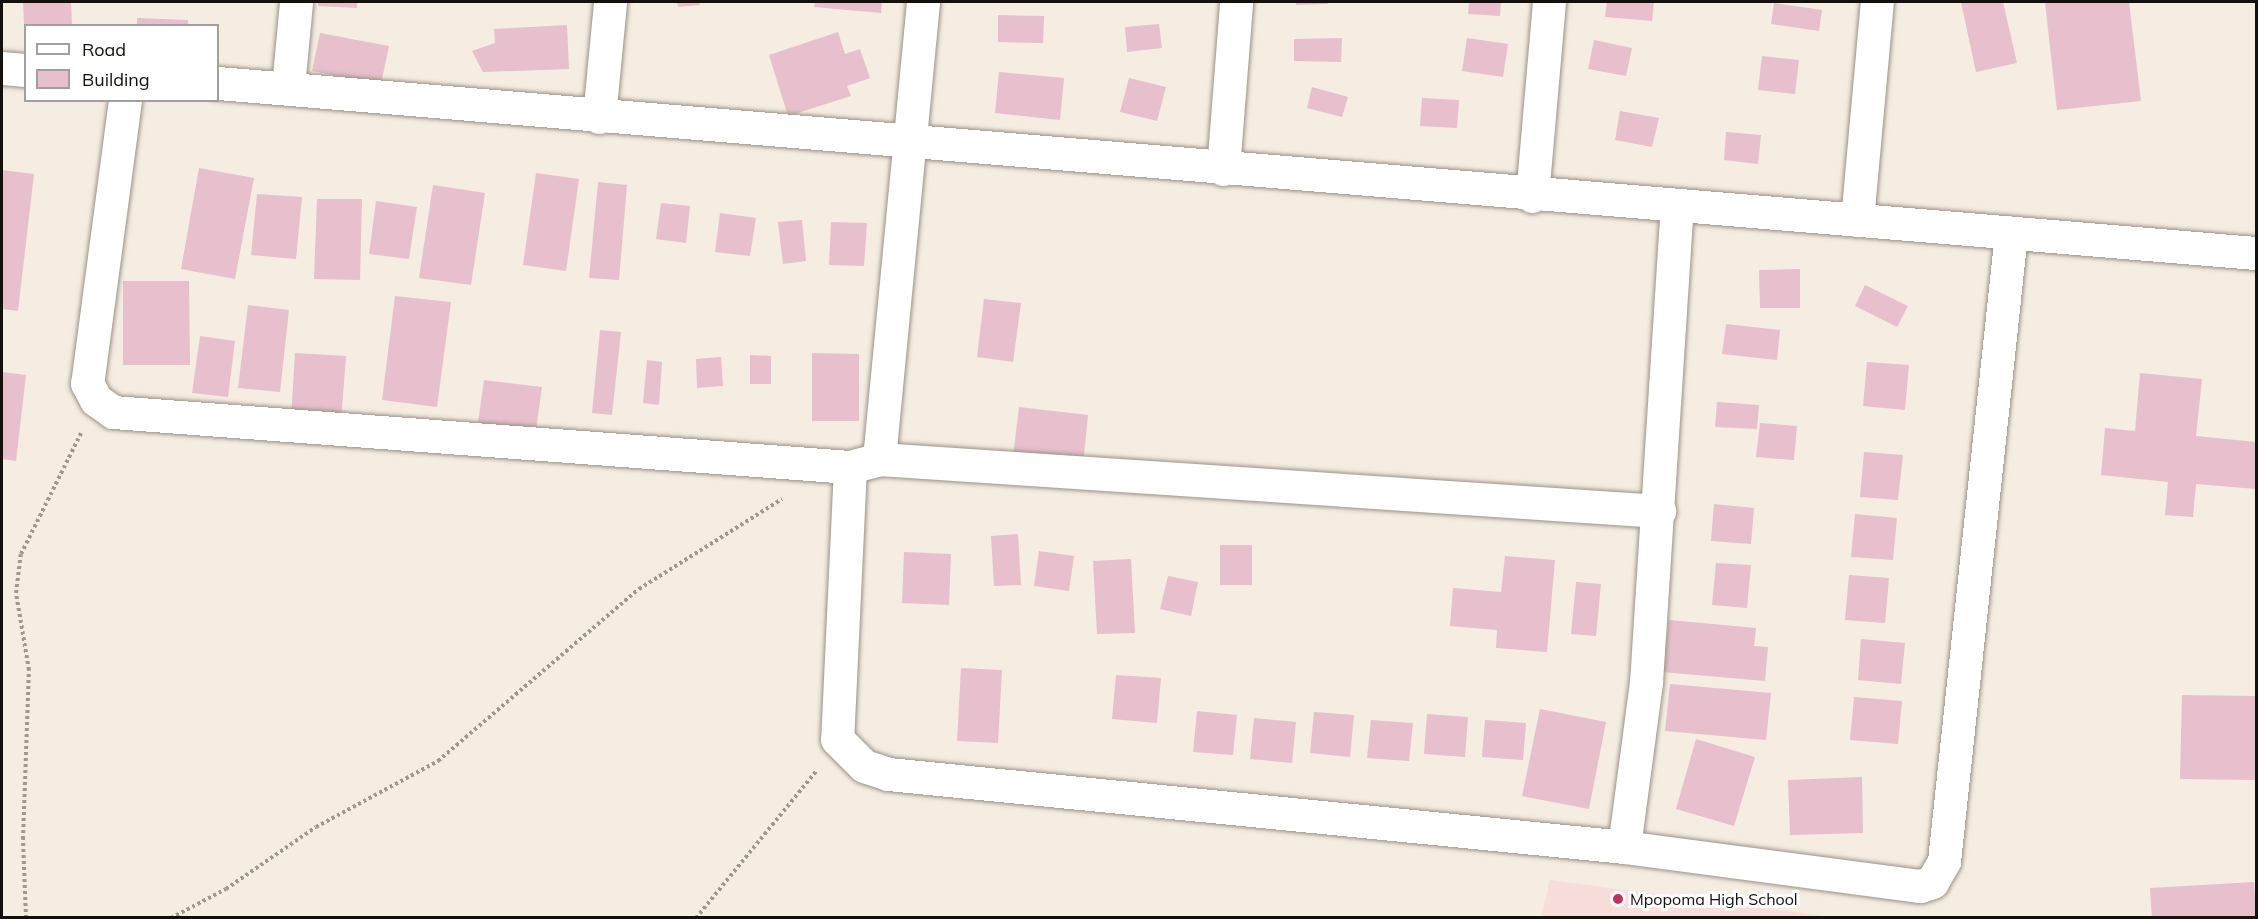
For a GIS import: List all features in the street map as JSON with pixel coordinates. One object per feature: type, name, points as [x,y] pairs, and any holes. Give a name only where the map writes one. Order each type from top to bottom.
[{"type":"street","points":[[288,87],[297,2]]},
{"type":"street","points":[[599,117],[610,2]]},
{"type":"street","points":[[923,2],[911,143],[854,465],[837,738],[864,766],[888,774],[1624,847],[1920,886],[1940,872],[2011,233]]},
{"type":"street","points":[[1223,169],[1236,2]]},
{"type":"street","points":[[1532,196],[1549,2]]},
{"type":"street","points":[[1857,220],[1877,2]]},
{"type":"street","points":[[2,68],[24,70]]},
{"type":"street","points":[[219,83],[288,87],[599,117],[1532,196],[1677,205],[2256,253]]},
{"type":"street","points":[[125,102],[87,383],[96,400],[112,412],[854,465],[1659,511]]},
{"type":"street","points":[[1624,847],[1646,682],[1659,511],[1677,205]]},
{"type":"path","points":[[26,918],[23,839],[29,670],[16,593],[21,554],[96,400]]},
{"type":"path","points":[[171,918],[226,889],[316,827],[438,761],[639,589],[854,465]]},
{"type":"path","points":[[696,918],[801,793],[837,738]]},
{"type":"shaded area","name":"Mpopoma High School","points":[[1550,880],[1831,917],[1541,917]]},
{"type":"building","points":[[71,2],[72,24],[24,24],[24,26],[23,3]]},
{"type":"building","points":[[318,2],[357,2],[357,8],[318,6]]},
{"type":"building","points":[[677,2],[699,2],[700,5],[678,7]]},
{"type":"building","points":[[815,2],[882,2],[881,13],[814,7]]},
{"type":"building","points":[[1296,2],[1328,2],[1328,4],[1296,5]]},
{"type":"building","points":[[1469,2],[1501,2],[1500,16],[1468,14]]},
{"type":"building","points":[[1607,2],[1654,2],[1652,21],[1605,17]]},
{"type":"building","points":[[1961,2],[2003,2],[2017,63],[1976,72]]},
{"type":"building","points":[[2045,2],[2129,2],[2141,101],[2057,110]]},
{"type":"building","points":[[1774,3],[1822,10],[1819,31],[1771,24]]},
{"type":"building","points":[[998,15],[1044,16],[1043,43],[998,42]]},
{"type":"building","points":[[137,18],[188,20],[188,24],[137,24]]},
{"type":"building","points":[[1159,24],[1162,48],[1127,52],[1125,27]]},
{"type":"building","points":[[567,25],[569,69],[483,72],[472,51],[495,43],[494,29]]},
{"type":"building","points":[[838,32],[845,54],[860,49],[870,78],[847,86],[851,96],[788,116],[769,55]]},
{"type":"building","points":[[320,33],[389,46],[381,84],[312,71]]},
{"type":"building","points":[[1342,38],[1341,62],[1294,61],[1294,39]]},
{"type":"building","points":[[1467,38],[1508,44],[1503,77],[1462,71]]},
{"type":"building","points":[[1594,40],[1632,48],[1626,76],[1588,69]]},
{"type":"building","points":[[1762,56],[1799,60],[1795,94],[1758,90]]},
{"type":"building","points":[[999,72],[1064,78],[1060,120],[995,113]]},
{"type":"building","points":[[1129,78],[1166,87],[1157,121],[1120,112]]},
{"type":"building","points":[[1312,87],[1348,97],[1342,117],[1307,108]]},
{"type":"building","points":[[1422,98],[1459,100],[1457,128],[1420,126]]},
{"type":"building","points":[[1620,111],[1659,118],[1652,147],[1615,140]]},
{"type":"building","points":[[1726,132],[1761,135],[1758,164],[1724,160]]},
{"type":"building","points":[[199,168],[254,178],[235,279],[181,269]]},
{"type":"building","points":[[2,170],[34,174],[18,311],[2,309]]},
{"type":"building","points":[[536,173],[579,179],[566,271],[523,265]]},
{"type":"building","points":[[598,182],[627,185],[619,280],[589,278]]},
{"type":"building","points":[[433,185],[485,193],[471,285],[419,278]]},
{"type":"building","points":[[257,194],[302,197],[296,259],[251,255]]},
{"type":"building","points":[[317,199],[362,199],[360,280],[314,279]]},
{"type":"building","points":[[376,201],[417,207],[409,259],[369,254]]},
{"type":"building","points":[[661,203],[690,206],[686,243],[656,239]]},
{"type":"building","points":[[720,213],[756,218],[750,256],[715,252]]},
{"type":"building","points":[[802,220],[806,261],[783,264],[778,222]]},
{"type":"building","points":[[831,222],[867,223],[864,266],[829,265]]},
{"type":"building","points":[[1800,269],[1800,308],[1760,308],[1759,270]]},
{"type":"building","points":[[123,281],[189,281],[190,365],[123,365]]},
{"type":"building","points":[[1865,285],[1908,306],[1897,327],[1855,306]]},
{"type":"building","points":[[395,296],[451,302],[437,407],[382,400]]},
{"type":"building","points":[[984,299],[1021,303],[1013,362],[977,357]]},
{"type":"building","points":[[248,305],[289,310],[280,392],[238,388]]},
{"type":"building","points":[[1726,324],[1780,330],[1777,360],[1722,354]]},
{"type":"building","points":[[600,330],[621,332],[612,415],[592,413]]},
{"type":"building","points":[[200,336],[235,341],[228,397],[192,393]]},
{"type":"building","points":[[295,353],[346,356],[341,421],[291,418]]},
{"type":"building","points":[[812,353],[859,354],[859,421],[812,421]]},
{"type":"building","points":[[750,355],[771,356],[771,384],[750,384]]},
{"type":"building","points":[[721,357],[723,386],[697,388],[696,359]]},
{"type":"building","points":[[647,360],[662,362],[659,405],[643,403]]},
{"type":"building","points":[[1867,362],[1909,365],[1905,410],[1863,406]]},
{"type":"building","points":[[2,372],[26,375],[16,461],[2,459]]},
{"type":"building","points":[[2140,373],[2202,379],[2196,436],[2256,442],[2256,489],[2196,484],[2193,517],[2165,515],[2168,482],[2101,475],[2105,428],[2135,431]]},
{"type":"building","points":[[484,380],[542,387],[535,437],[477,430]]},
{"type":"building","points":[[1717,402],[1759,405],[1757,429],[1715,427]]},
{"type":"building","points":[[1019,407],[1088,415],[1083,465],[1013,456]]},
{"type":"building","points":[[1760,423],[1797,426],[1794,460],[1756,457]]},
{"type":"building","points":[[1864,452],[1903,455],[1898,500],[1860,497]]},
{"type":"building","points":[[1714,504],[1754,508],[1751,544],[1711,541]]},
{"type":"building","points":[[1855,514],[1897,518],[1893,560],[1851,557]]},
{"type":"building","points":[[1018,534],[1021,585],[994,586],[991,536]]},
{"type":"building","points":[[1220,545],[1252,545],[1252,585],[1220,585]]},
{"type":"building","points":[[1039,551],[1074,556],[1069,591],[1034,586]]},
{"type":"building","points":[[904,552],[951,554],[949,605],[902,603]]},
{"type":"building","points":[[1505,556],[1555,560],[1547,652],[1496,648],[1497,630],[1450,626],[1453,588],[1501,592]]},
{"type":"building","points":[[1131,559],[1135,633],[1097,634],[1093,561]]},
{"type":"building","points":[[1716,563],[1751,565],[1747,608],[1712,605]]},
{"type":"building","points":[[1849,575],[1889,578],[1885,623],[1845,620]]},
{"type":"building","points":[[1168,576],[1198,582],[1191,616],[1160,609]]},
{"type":"building","points":[[1576,582],[1601,584],[1596,636],[1571,634]]},
{"type":"building","points":[[1669,620],[1756,628],[1754,646],[1768,647],[1765,681],[1662,672]]},
{"type":"building","points":[[1861,639],[1905,643],[1901,684],[1858,680]]},
{"type":"building","points":[[961,668],[1002,670],[998,743],[957,741]]},
{"type":"building","points":[[1116,675],[1161,678],[1157,723],[1112,719]]},
{"type":"building","points":[[1670,684],[1771,693],[1766,740],[1665,731]]},
{"type":"building","points":[[2182,695],[2256,696],[2256,780],[2180,779]]},
{"type":"building","points":[[1854,697],[1902,701],[1898,744],[1850,740]]},
{"type":"building","points":[[1540,709],[1606,722],[1589,809],[1522,796]]},
{"type":"building","points":[[1197,711],[1237,715],[1233,755],[1193,752]]},
{"type":"building","points":[[1314,712],[1354,715],[1350,757],[1310,753]]},
{"type":"building","points":[[1427,714],[1468,717],[1465,757],[1424,754]]},
{"type":"building","points":[[1254,718],[1296,722],[1292,763],[1250,759]]},
{"type":"building","points":[[1371,720],[1413,723],[1409,761],[1367,758]]},
{"type":"building","points":[[1485,720],[1526,723],[1523,760],[1482,757]]},
{"type":"building","points":[[1696,739],[1755,757],[1734,826],[1676,809]]},
{"type":"building","points":[[1862,777],[1863,833],[1790,835],[1788,780]]},
{"type":"building","points":[[2254,882],[2256,918],[2152,918],[2150,888]]},
{"type":"place","name":"Mpopoma High School","points":[[1618,899]]}]
